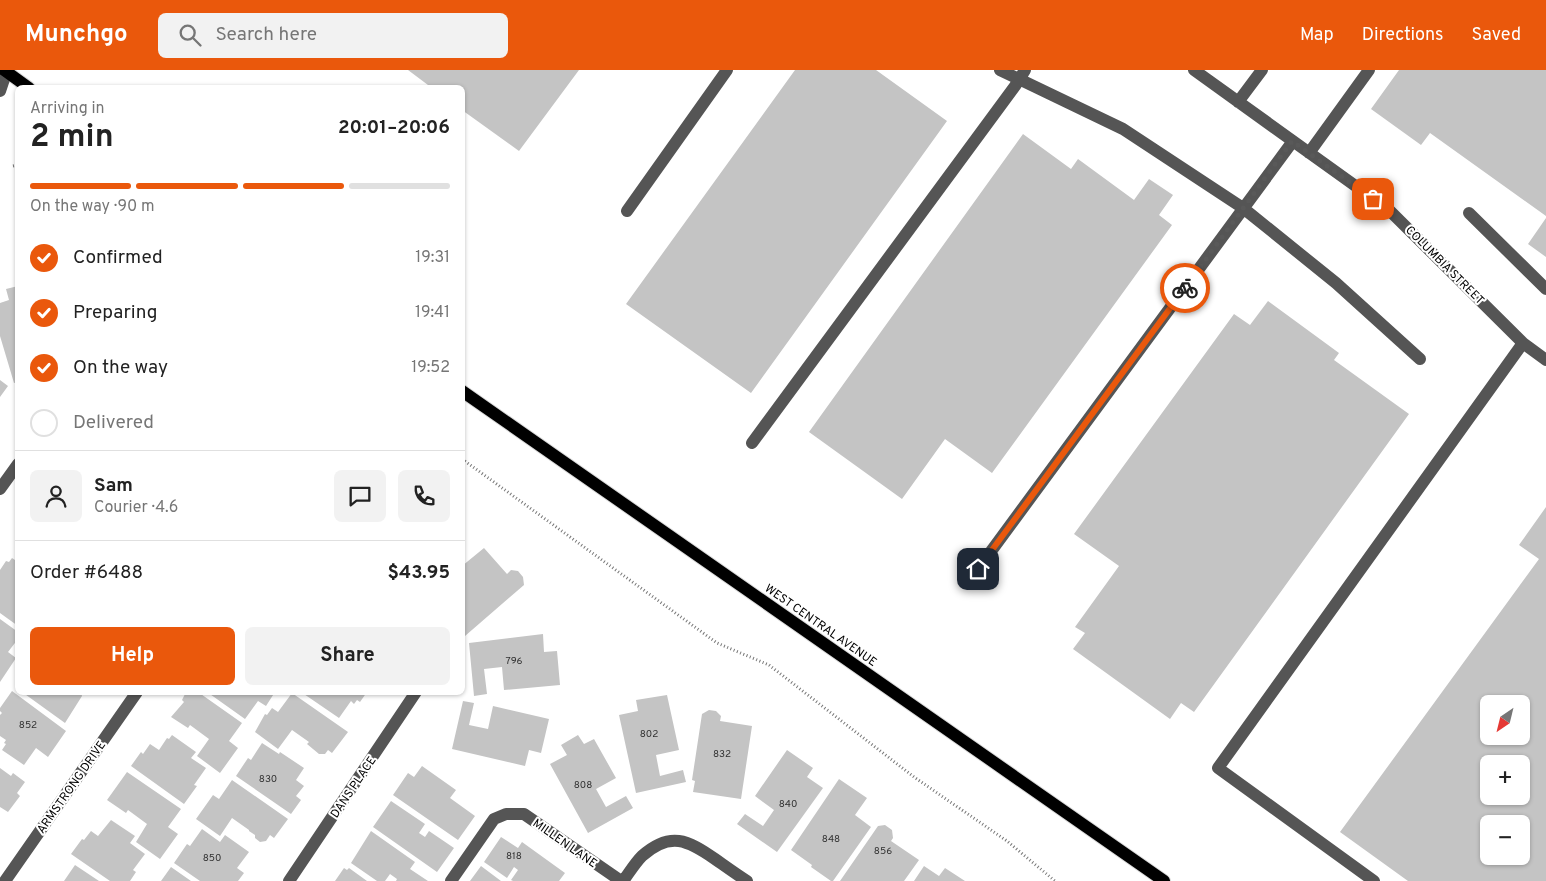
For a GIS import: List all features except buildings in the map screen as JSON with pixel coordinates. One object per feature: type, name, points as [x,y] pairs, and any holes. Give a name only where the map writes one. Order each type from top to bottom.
[{"type":"main road","points":[[4,72],[24,85]]},
{"type":"main road","name":"WEST CENTRAL AVENUE","points":[[465,393],[1164,881]]},
{"type":"street","points":[[627,211],[727,70]]},
{"type":"street","points":[[1000,70],[1022,74],[1123,130],[1243,208],[1336,283],[1420,359]]},
{"type":"street","name":"COLUMBIA STREET","points":[[1194,70],[1389,210],[1523,342],[1546,359]]},
{"type":"street","points":[[1238,102],[1262,70]]},
{"type":"street","points":[[1310,153],[1369,70]]},
{"type":"street","points":[[0,91],[4,72]]},
{"type":"street","points":[[752,443],[1022,74]]},
{"type":"street","points":[[978,569],[1292,141]]},
{"type":"street","points":[[1469,213],[1546,289]]},
{"type":"street","points":[[1374,881],[1218,768],[1523,342]]},
{"type":"street","points":[[0,489],[15,468]]},
{"type":"street","name":"ARMSTRONG DRIVE","points":[[5,881],[135,695]]},
{"type":"street","name":"DANS PLACE","points":[[289,881],[414,695]]},
{"type":"street","name":"MILLEN LANE","points":[[451,881],[494,819],[506,814],[524,814],[622,881]]},
{"type":"street","points":[[622,881],[641,857],[666,842],[678,840],[694,844],[747,881]]},
{"type":"path","points":[[465,461],[717,644],[768,665],[914,777],[1007,841],[1055,881]]},
{"type":"way so far","points":[[1185,288],[1292,141],[1373,199]]},
{"type":"route","points":[[978,569],[1185,288]]}]
